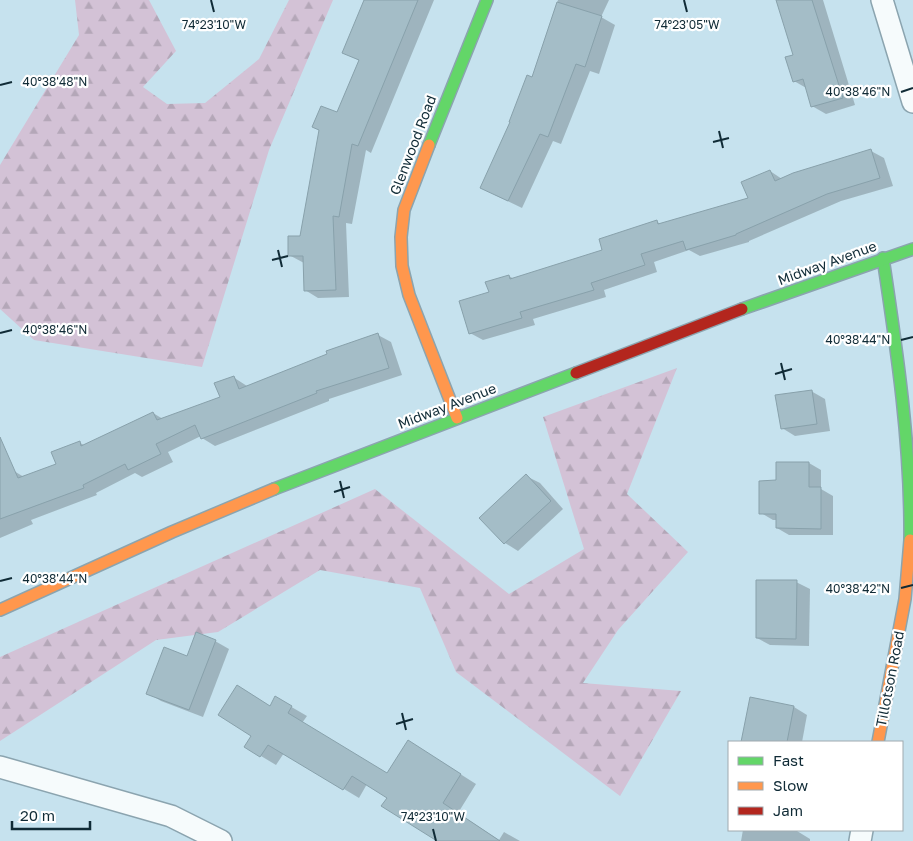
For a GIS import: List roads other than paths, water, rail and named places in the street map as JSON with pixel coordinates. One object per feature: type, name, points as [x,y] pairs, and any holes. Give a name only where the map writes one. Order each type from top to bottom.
[{"type":"main road","name":"Glenwood Road","points":[[457,418],[410,295],[402,266],[401,237],[404,210],[413,184],[488,0]]},
{"type":"main road","name":"Midway Avenue","points":[[0,610],[172,532],[272,490],[728,314],[913,249]]},
{"type":"main road","name":"Tillotson Road","points":[[878,741],[906,597],[910,552],[910,483],[906,411],[883,258]]},
{"type":"street","points":[[882,0],[913,102]]},
{"type":"street","points":[[0,767],[171,816],[221,841]]}]
